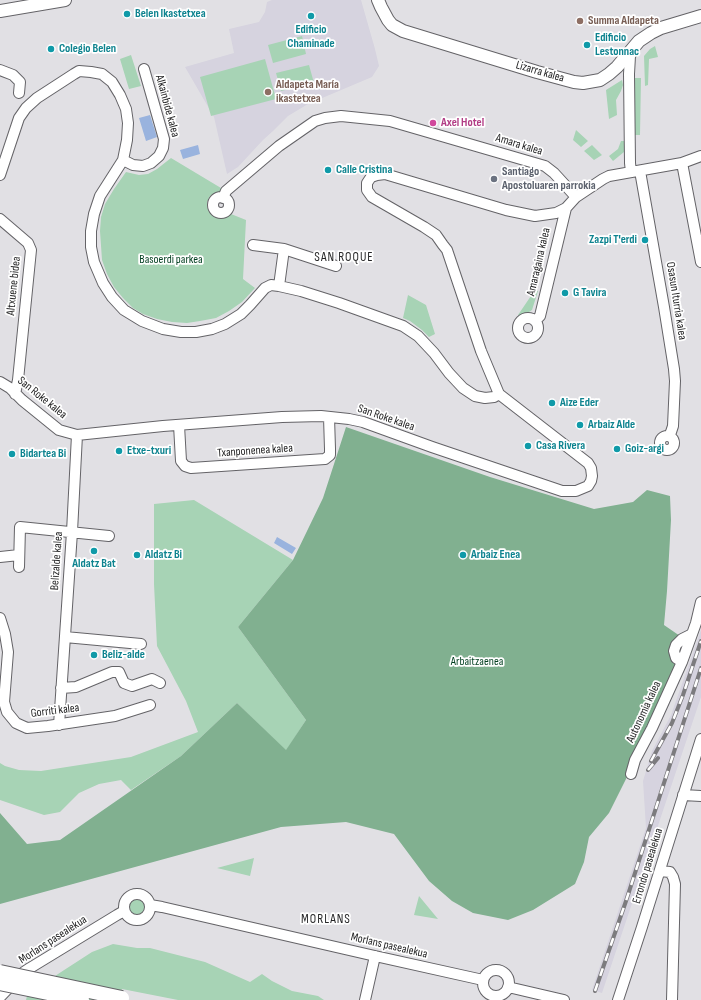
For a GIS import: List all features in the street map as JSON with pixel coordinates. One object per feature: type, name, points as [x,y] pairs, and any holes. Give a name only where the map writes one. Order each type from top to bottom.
[{"type":"main road","points":[[0,972],[122,998]]},
{"type":"main road","points":[[1,991],[82,1000]]},
{"type":"street","points":[[0,11],[65,0]]},
{"type":"street","name":"Lizarra kalea","points":[[378,0],[380,7],[392,25],[403,31],[574,82],[583,83],[600,80],[606,77],[647,35],[656,30],[701,16]]},
{"type":"street","name":"Osasun Iturria kalea","points":[[636,45],[630,56],[629,74],[630,164],[635,172],[664,307],[674,369],[675,387],[673,426],[669,436]]},
{"type":"street","name":"Alkainbide kalea","points":[[123,160],[133,165],[143,166],[151,163],[159,156],[163,148],[164,139],[144,69]]},
{"type":"street","points":[[0,70],[13,75],[20,82],[19,93]]},
{"type":"street","points":[[0,175],[19,118],[26,108],[37,98],[68,77],[79,72],[102,74],[112,82],[126,109],[128,123],[127,140],[123,160],[100,196],[94,214],[91,247],[94,262],[103,283],[112,297],[124,310],[142,322],[163,330],[196,332],[212,329],[225,324],[241,314],[265,288],[271,285],[279,286],[339,303],[403,326],[418,336],[463,388],[475,396],[485,398],[494,397],[499,394]]},
{"type":"street","name":"Amara kalea","points":[[223,198],[226,191],[279,146],[315,121],[341,116],[390,121],[545,166],[554,173],[576,196]]},
{"type":"street","points":[[566,208],[576,196],[603,179],[617,174],[682,163],[701,156]]},
{"type":"street","points":[[682,163],[701,262]]},
{"type":"street","name":"San Roke kalea","points":[[0,382],[10,388],[15,394],[59,430],[77,435],[163,426],[282,418],[328,417],[349,419],[362,422],[562,491],[576,491],[588,486],[591,482],[591,468],[588,462],[499,394],[481,351],[447,250],[443,244],[436,235],[424,227],[372,197],[367,190],[367,183],[371,177],[385,174],[506,210],[535,216],[556,213],[566,208]]},
{"type":"street","name":"Amaragaina kalea","points":[[535,321],[540,316],[566,208]]},
{"type":"street","name":"Altxuene bidea","points":[[0,219],[28,243],[31,250],[18,380],[15,394]]},
{"type":"street","points":[[253,245],[284,249],[336,266]]},
{"type":"street","points":[[279,286],[284,249]]},
{"type":"street","name":"Txanponenea kalea","points":[[179,425],[181,461],[185,466],[191,468],[325,459],[330,455],[328,417]]},
{"type":"street","name":"Belizalde kalea","points":[[59,725],[77,435]]},
{"type":"street","points":[[19,567],[20,527],[109,536]]},
{"type":"street","points":[[0,556],[19,555]]},
{"type":"street","name":"Autonomia kalea","points":[[632,774],[635,760],[652,728],[682,662],[676,658],[674,651],[676,645],[682,639],[692,634],[701,602]]},
{"type":"street","name":"Gorriti kalea","points":[[0,618],[5,634],[8,652],[4,702],[7,712],[16,723],[27,728],[59,725],[115,716],[150,705]]},
{"type":"street","points":[[65,637],[141,644]]},
{"type":"street","points":[[62,688],[76,687],[112,672],[119,672],[124,683],[132,686],[152,679],[160,683]]},
{"type":"street","points":[[134,710],[142,699]]},
{"type":"street","name":"Errondo pasealekua","points":[[618,1000],[701,739]]},
{"type":"street","points":[[683,795],[701,796]]},
{"type":"street","points":[[660,871],[670,872],[674,876],[675,884],[672,1000]]},
{"type":"street","points":[[136,894],[145,897],[150,905],[149,913],[142,919],[137,920],[129,918],[124,911],[125,901],[132,895],[136,894]]},
{"type":"street","name":"Morlans pasealekua","points":[[150,905],[483,980]]},
{"type":"street","name":"Morlans pasealekua","points":[[1,991],[30,968],[124,911]]},
{"type":"street","points":[[365,1000],[375,956]]},
{"type":"street","points":[[494,970],[499,970],[506,974],[508,979],[508,987],[506,991],[498,995],[485,996],[483,985],[484,976],[494,970]]},
{"type":"street","points":[[508,987],[564,1000]]},
{"type":"shaded area","name":"Aldapeta María ikastetxea","points":[[272,0],[361,0],[379,66],[372,77],[308,104],[288,116],[238,167],[227,174],[214,117],[185,67],[234,53],[229,29],[259,22],[265,12],[267,2]]},
{"type":"shaded area","points":[[701,630],[701,697],[602,993],[592,990],[646,828],[643,781],[652,751],[671,715]]},
{"type":"green space","points":[[302,36],[306,54],[273,63],[268,45]]},
{"type":"green space","points":[[655,46],[658,57],[649,59],[648,85],[645,86],[644,56]]},
{"type":"green space","points":[[131,55],[141,86],[129,89],[120,59]]},
{"type":"green space","points":[[265,59],[276,99],[211,116],[200,77]]},
{"type":"green space","points":[[309,65],[314,83],[281,91],[276,73]]},
{"type":"green space","points":[[633,78],[641,78],[640,135],[633,135]]},
{"type":"green space","points":[[622,80],[623,85],[616,100],[617,115],[609,119],[606,90]]},
{"type":"green space","points":[[576,130],[588,141],[581,147],[573,140]]},
{"type":"green space","points":[[621,141],[627,141],[627,148],[613,161],[609,156],[618,149]]},
{"type":"green space","points":[[592,145],[602,155],[594,160],[584,151]]},
{"type":"green space","name":"Basoerdi parkea","points":[[171,158],[226,191],[210,196],[207,202],[207,207],[210,213],[215,217],[220,218],[231,214],[246,220],[243,279],[255,288],[242,302],[216,318],[187,323],[157,319],[143,314],[133,308],[114,287],[102,260],[100,231],[101,217],[105,204],[114,189],[126,172],[139,175],[148,174]]},
{"type":"green space","points":[[535,290],[538,291],[532,310],[520,318],[518,315]]},
{"type":"green space","points":[[408,295],[426,305],[435,334],[429,337],[410,321],[403,318]]},
{"type":"green space","name":"Arbaitzaenea","points":[[346,427],[490,477],[594,509],[633,502],[647,490],[670,496],[671,520],[664,625],[680,636],[672,659],[676,665],[650,725],[635,751],[626,779],[609,813],[589,837],[584,862],[575,884],[533,910],[508,920],[473,913],[452,901],[429,881],[394,834],[346,822],[281,827],[0,904],[0,813],[27,844],[60,840],[181,756],[237,703],[286,750],[306,720],[238,627],[293,560],[323,498]]},
{"type":"green space","points":[[194,500],[293,560],[238,627],[306,720],[286,751],[237,703],[181,756],[131,790],[121,780],[99,784],[79,793],[60,812],[44,815],[0,800],[0,763],[19,770],[41,771],[131,757],[198,732],[186,701],[157,646],[154,584],[154,504]]},
{"type":"green space","points":[[254,858],[250,876],[217,868]]},
{"type":"green space","points":[[419,896],[438,919],[414,915]]},
{"type":"green space","points":[[137,899],[143,901],[145,907],[143,913],[137,915],[131,913],[129,907],[131,901]]},
{"type":"green space","points":[[113,944],[137,948],[150,948],[205,962],[250,982],[262,974],[292,991],[318,996],[324,1000],[178,1000],[122,989],[120,1000],[26,1000],[27,996],[92,952]]},
{"type":"water","points":[[150,115],[157,137],[146,141],[139,118]]},
{"type":"water","points":[[198,145],[200,154],[183,159],[180,150]]},
{"type":"water","points":[[277,537],[296,548],[292,554],[274,543]]},
{"type":"railway","points":[[651,761],[672,723],[701,641]]},
{"type":"railway","points":[[595,991],[626,901],[701,668]]},
{"type":"railway","points":[[648,770],[658,758]]},
{"type":"place","name":"Belen Ikastetxea","points":[[127,14]]},
{"type":"place","name":"Edificio Chaminade","points":[[311,16]]},
{"type":"place","name":"Summa Aldapeta","points":[[580,21]]},
{"type":"place","name":"Edificio Lestonnac","points":[[587,45]]},
{"type":"place","name":"Colegio Belen","points":[[51,49]]},
{"type":"place","name":"Aldapeta María ikastetxea","points":[[268,92]]},
{"type":"place","name":"Axel Hotel","points":[[433,123]]},
{"type":"place","name":"Calle Cristina","points":[[328,170]]},
{"type":"place","name":"Santiago Apostoluaren parrokia","points":[[494,179]]},
{"type":"place","name":"Zazpi T'erdi","points":[[645,240]]},
{"type":"place","name":"G Tavira","points":[[565,293]]},
{"type":"place","name":"Aize Eder","points":[[552,403]]},
{"type":"place","name":"Arbaiz Alde","points":[[580,425]]},
{"type":"place","name":"Casa Rivera","points":[[528,446]]},
{"type":"place","name":"Goiz-argi","points":[[617,449]]},
{"type":"place","name":"Etxe-txuri","points":[[119,451]]},
{"type":"place","name":"Bidartea Bi","points":[[12,454]]},
{"type":"place","name":"Aldatz Bat","points":[[94,551]]},
{"type":"place","name":"Aldatz Bi","points":[[137,555]]},
{"type":"place","name":"Arbaiz Enea","points":[[463,555]]},
{"type":"place","name":"Beliz-alde","points":[[94,655]]},
{"type":"district","name":"SAN ROQUE","points":[[344,258]]},
{"type":"district","name":"MORLANS","points":[[326,920]]}]
